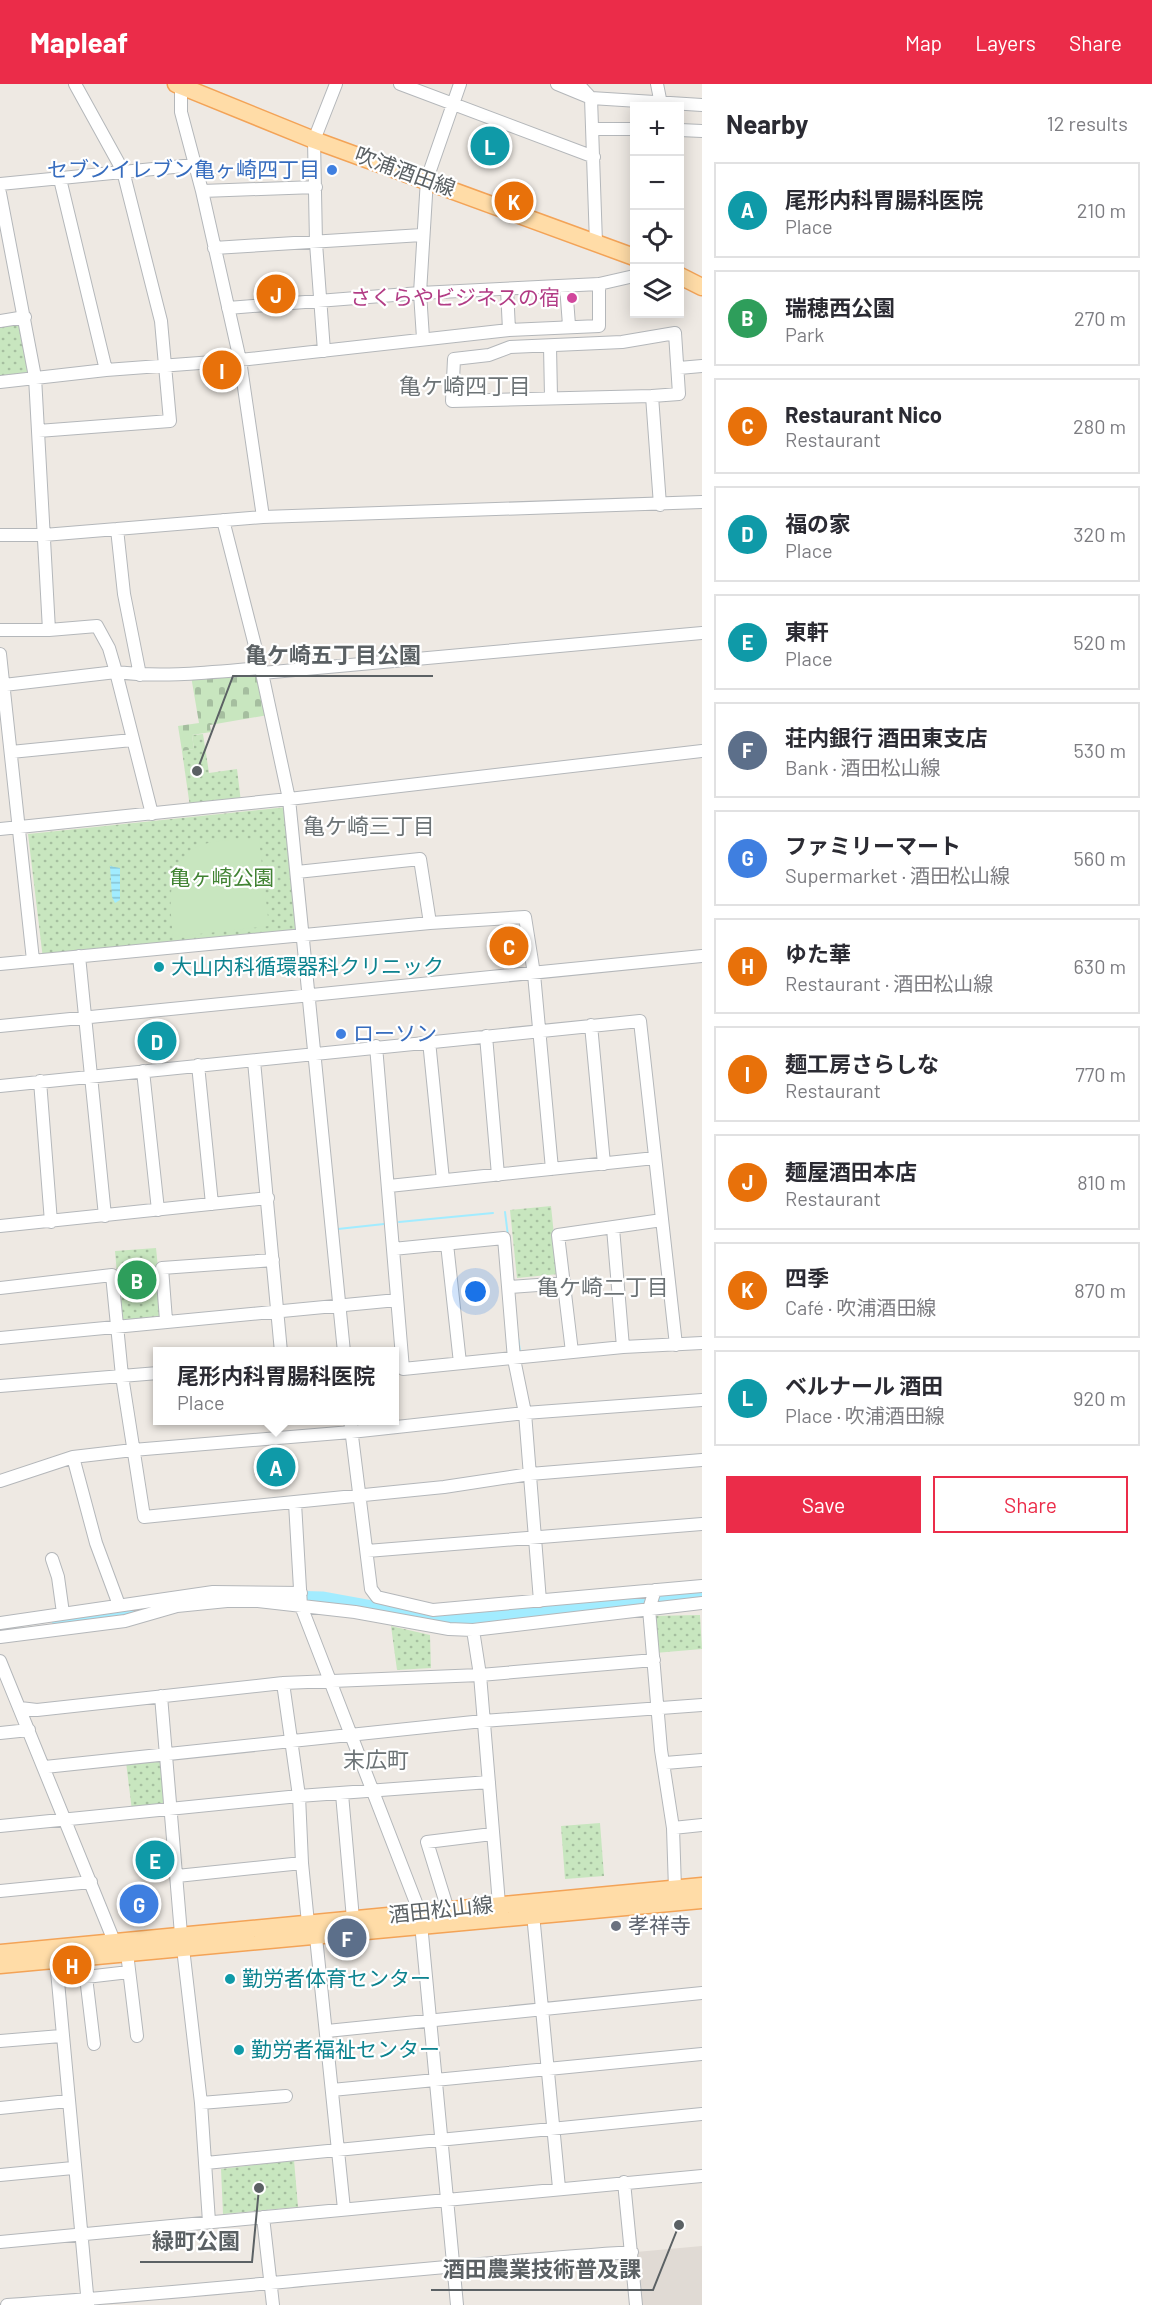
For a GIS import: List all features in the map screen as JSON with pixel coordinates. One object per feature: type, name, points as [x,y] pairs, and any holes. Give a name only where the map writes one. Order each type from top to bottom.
[{"type":"main road","name":"吹浦酒田線","points":[[179,85],[314,140],[427,179],[630,256]]},
{"type":"main road","points":[[684,278],[702,286]]},
{"type":"main road","name":"酒田松山線","points":[[312,1930],[353,1919],[421,1920],[448,1910],[702,1886]]},
{"type":"main road","name":"酒田松山線","points":[[0,1953],[114,1941],[182,1941],[421,1920],[533,1914],[702,1900]]},
{"type":"main road","name":"酒田松山線","points":[[0,1965],[127,1953],[182,1941]]},
{"type":"street","points":[[38,431],[170,421],[161,321],[123,171],[75,84]]},
{"type":"street","points":[[324,351],[316,243],[314,140],[336,84]]},
{"type":"street","points":[[400,84],[594,157]]},
{"type":"street","points":[[423,338],[420,293],[427,179],[460,84]]},
{"type":"street","points":[[557,84],[591,98],[638,102]]},
{"type":"street","points":[[578,84],[591,98],[594,129],[596,243]]},
{"type":"street","points":[[657,84],[661,102]]},
{"type":"street","points":[[179,85],[181,112],[202,191],[240,360],[262,517]]},
{"type":"street","points":[[684,105],[702,105]]},
{"type":"street","points":[[594,129],[630,129]]},
{"type":"street","points":[[684,130],[702,131]]},
{"type":"street","points":[[0,184],[194,165]]},
{"type":"street","points":[[60,179],[106,370]]},
{"type":"street","points":[[202,191],[316,186]]},
{"type":"street","points":[[0,193],[26,317],[35,377],[49,630]]},
{"type":"street","points":[[214,248],[422,235]]},
{"type":"street","points":[[228,308],[420,293],[599,284],[630,277]]},
{"type":"street","points":[[0,382],[106,370],[240,360],[423,338],[568,325],[599,326],[599,284]]},
{"type":"street","points":[[566,286],[568,325]]},
{"type":"street","points":[[507,289],[509,330]]},
{"type":"street","points":[[0,321],[26,317]]},
{"type":"street","points":[[675,333],[679,368],[679,394],[452,401],[454,359],[489,355],[510,347],[622,342],[675,333]]},
{"type":"street","points":[[550,346],[550,397]]},
{"type":"street","points":[[679,368],[702,366]]},
{"type":"street","points":[[652,396],[660,505]]},
{"type":"street","points":[[0,535],[44,535],[262,517],[702,502]]},
{"type":"street","points":[[222,520],[261,670],[289,799],[344,1347]]},
{"type":"street","points":[[117,529],[124,594],[140,675]]},
{"type":"street","points":[[0,630],[49,630],[97,626],[109,648],[152,814]]},
{"type":"street","points":[[4,685],[116,672],[140,675],[261,670],[702,633]]},
{"type":"street","points":[[0,654],[33,960]]},
{"type":"street","points":[[11,752],[132,740]]},
{"type":"street","points":[[0,829],[289,799],[702,751]]},
{"type":"street","points":[[297,872],[420,859],[430,923]]},
{"type":"street","points":[[0,964],[525,916],[540,1030],[552,1169]]},
{"type":"street","points":[[79,956],[83,1017],[105,1216]]},
{"type":"street","points":[[0,1026],[309,997],[702,956]]},
{"type":"street","points":[[0,1086],[254,1061],[314,1052],[640,1021],[676,1345]]},
{"type":"street","points":[[591,1026],[604,1164]]},
{"type":"street","points":[[486,1036],[498,1175]]},
{"type":"street","points":[[429,1041],[443,1180]]},
{"type":"street","points":[[376,1046],[403,1369],[623,1347],[702,1343]]},
{"type":"street","points":[[254,1061],[281,1347]]},
{"type":"street","points":[[198,1065],[212,1204]]},
{"type":"street","points":[[143,1071],[158,1210]]},
{"type":"street","points":[[40,1081],[51,1222]]},
{"type":"street","points":[[389,1186],[656,1158]]},
{"type":"street","points":[[0,1220],[0,1226],[51,1222],[268,1198]]},
{"type":"street","points":[[572,1352],[558,1235],[662,1220]]},
{"type":"street","points":[[613,1227],[623,1347]]},
{"type":"street","points":[[393,1249],[504,1238],[510,1287],[514,1359],[525,1413],[540,1601]]},
{"type":"street","points":[[447,1244],[460,1363]]},
{"type":"street","points":[[166,1320],[162,1268],[273,1260]]},
{"type":"street","points":[[0,1288],[112,1275],[122,1376],[144,1517],[444,1487],[530,1474],[702,1460]]},
{"type":"street","points":[[510,1287],[565,1283]]},
{"type":"street","points":[[0,1338],[166,1320],[397,1300]]},
{"type":"street","points":[[0,1386],[153,1373]]},
{"type":"street","points":[[399,1422],[702,1400]]},
{"type":"street","points":[[0,1481],[73,1457],[351,1426],[371,1589],[377,1597],[433,1610],[702,1586]]},
{"type":"street","points":[[73,1457],[96,1543],[119,1605]]},
{"type":"street","points":[[295,1503],[301,1606],[333,1683],[421,1920],[457,2305]]},
{"type":"street","points":[[368,1551],[702,1524]]},
{"type":"street","points":[[52,1559],[58,1577],[63,1613]]},
{"type":"street","points":[[655,1590],[649,1609],[657,1708],[673,1828],[675,1889]]},
{"type":"street","points":[[0,1623],[213,1592],[300,1593]]},
{"type":"street","points":[[0,1637],[125,1621],[177,1606],[258,1601],[355,1612],[449,1629],[473,1630],[702,1603]]},
{"type":"street","points":[[473,1630],[480,1675],[499,1904]]},
{"type":"street","points":[[20,1708],[37,1710],[283,1683],[333,1683],[480,1675],[654,1660]]},
{"type":"street","points":[[0,1661],[67,1819],[114,1941],[127,1953],[138,2036]]},
{"type":"street","points":[[283,1683],[289,1741],[299,1796],[302,1863],[327,2031],[336,2149],[344,2209]]},
{"type":"street","points":[[161,1696],[182,1941],[201,2103],[209,2222]]},
{"type":"street","points":[[45,1767],[483,1721],[702,1705]]},
{"type":"street","points":[[0,1733],[30,1730]]},
{"type":"street","points":[[665,1763],[702,1760]]},
{"type":"street","points":[[0,1826],[299,1796],[489,1782]]},
{"type":"street","points":[[342,1794],[353,1919]]},
{"type":"street","points":[[673,1828],[702,1825]]},
{"type":"street","points":[[448,1910],[427,1842],[492,1834]]},
{"type":"street","points":[[177,1876],[302,1863]]},
{"type":"street","points":[[0,1891],[91,1882]]},
{"type":"street","points":[[533,1914],[559,2188]]},
{"type":"street","points":[[56,1960],[73,2168],[88,2302]]},
{"type":"street","points":[[94,2044],[86,1977],[129,1972]]},
{"type":"street","points":[[327,2031],[702,1993]]},
{"type":"street","points":[[0,2041],[61,2036]]},
{"type":"street","points":[[332,2090],[702,2054]]},
{"type":"street","points":[[201,2103],[286,2096]]},
{"type":"street","points":[[0,2108],[68,2101]]},
{"type":"street","points":[[206,2163],[440,2138],[702,2114]]},
{"type":"street","points":[[0,2175],[73,2168]]},
{"type":"street","points":[[0,2242],[702,2176]]},
{"type":"street","points":[[624,2182],[636,2305]]},
{"type":"street","points":[[263,2217],[273,2305]]},
{"type":"street","points":[[7,2305],[88,2302],[453,2264],[632,2252]]},
{"type":"shaded area","points":[[702,2246],[702,2305],[640,2305],[636,2252]]},
{"type":"green space","points":[[22,322],[30,372],[0,376],[0,325]]},
{"type":"green space","points":[[256,670],[268,715],[210,725],[211,732],[192,735],[194,749],[182,751],[178,726],[199,723],[191,676]]},
{"type":"green space","points":[[203,734],[209,773],[237,769],[241,802],[190,807],[182,751],[194,749],[192,735]]},
{"type":"green space","name":"亀ヶ崎公園","points":[[287,807],[299,934],[43,959],[28,834]]},
{"type":"green space","points":[[259,839],[269,926],[173,937],[172,888],[178,865],[185,856],[195,848],[210,843]]},
{"type":"green space","points":[[551,1206],[558,1274],[517,1278],[510,1210]]},
{"type":"green space","points":[[156,1248],[163,1316],[121,1320],[115,1251]]},
{"type":"green space","points":[[700,1615],[702,1649],[655,1653],[650,1616]]},
{"type":"green space","points":[[391,1626],[430,1635],[431,1668],[397,1670]]},
{"type":"green space","points":[[160,1759],[165,1807],[132,1811],[126,1762]]},
{"type":"green space","points":[[600,1823],[604,1876],[565,1879],[561,1826]]},
{"type":"green space","points":[[294,2160],[298,2207],[223,2214],[221,2169]]},
{"type":"water","points":[[110,866],[120,868],[120,900],[115,903],[112,897]]},
{"type":"waterway","points":[[505,1212],[508,1236]]},
{"type":"waterway","points":[[399,1222],[493,1213]]},
{"type":"waterway","points":[[338,1229],[384,1224]]},
{"type":"waterway","points":[[518,1338],[520,1351]]},
{"type":"waterway","points":[[286,1598],[322,1599],[432,1619],[702,1596]]},
{"type":"waterway","points":[[59,1620],[166,1605]]},
{"type":"place","name":"ベルナール 酒田","points":[[490,146]]},
{"type":"place","name":"セブンイレブン亀ヶ崎四丁目","points":[[332,170]]},
{"type":"place","name":"四季","points":[[514,201]]},
{"type":"place","name":"麺屋酒田本店","points":[[276,294]]},
{"type":"place","name":"さくらやビジネスの宿","points":[[572,298]]},
{"type":"place","name":"麺工房さらしな","points":[[222,370]]},
{"type":"place","name":"亀ケ崎五丁目公園","points":[[197,771]]},
{"type":"place","name":"Restaurant Nico","points":[[509,946]]},
{"type":"place","name":"大山内科循環器科クリニック","points":[[159,967]]},
{"type":"place","name":"ローソン","points":[[341,1034]]},
{"type":"place","name":"福の家","points":[[157,1041]]},
{"type":"place","name":"瑞穂西公園","points":[[137,1280]]},
{"type":"place","name":"尾形内科胃腸科医院","points":[[276,1467]]},
{"type":"place","name":"東軒","points":[[155,1860]]},
{"type":"place","name":"ファミリーマート","points":[[139,1904]]},
{"type":"place","name":"孝祥寺","points":[[616,1926]]},
{"type":"place","name":"荘内銀行 酒田東支店","points":[[347,1938]]},
{"type":"place","name":"ゆた華","points":[[72,1965]]},
{"type":"place","name":"勤労者体育センター","points":[[230,1979]]},
{"type":"place","name":"勤労者福祉センター","points":[[239,2050]]},
{"type":"place","name":"緑町公園","points":[[259,2188]]},
{"type":"place","name":"酒田農業技術普及課","points":[[679,2225]]},
{"type":"district","name":"亀ケ崎四丁目","points":[[465,386]]},
{"type":"district","name":"亀ケ崎三丁目","points":[[369,826]]},
{"type":"district","name":"亀ケ崎二丁目","points":[[603,1287]]},
{"type":"district","name":"末広町","points":[[376,1760]]}]
